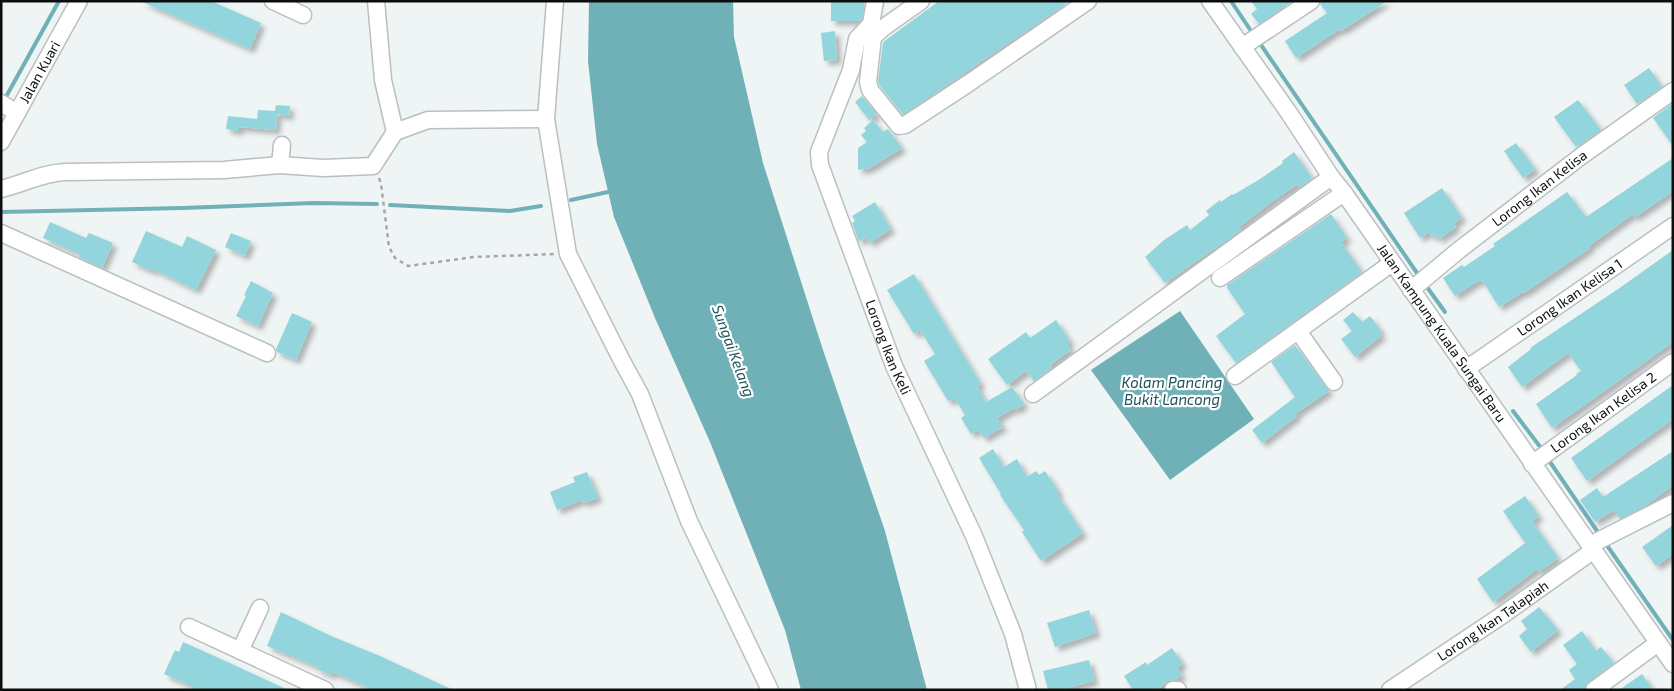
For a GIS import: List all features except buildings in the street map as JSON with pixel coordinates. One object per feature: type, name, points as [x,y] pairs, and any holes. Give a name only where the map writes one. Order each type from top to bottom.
[{"type":"street","name":"Jalan Kuari","points":[[1,142],[79,1]]},
{"type":"street","points":[[273,1],[303,15]]},
{"type":"street","points":[[376,1],[383,80],[395,132]]},
{"type":"street","points":[[555,1],[546,118],[568,254],[640,394],[689,521],[770,690]]},
{"type":"street","name":"Lorong Ikan Keli","points":[[875,1],[871,24],[857,39],[851,70],[819,152],[820,165],[894,366],[974,536],[1009,625],[1028,690]]},
{"type":"street","points":[[921,1],[883,28],[873,38],[868,82],[870,90],[899,126],[906,125],[1088,1]]},
{"type":"street","name":"Jalan Kampung Kuala Sungai Baru","points":[[1210,1],[1251,40],[1289,113],[1331,177],[1673,664]]},
{"type":"street","points":[[1251,40],[1311,1]]},
{"type":"street","name":"Lorong Ikan Kelisa","points":[[1411,290],[1459,250],[1580,157],[1673,92]]},
{"type":"street","points":[[1,103],[17,113]]},
{"type":"street","points":[[1,189],[51,173],[224,170],[280,165],[316,168],[373,166],[395,132],[428,120],[546,118]]},
{"type":"street","points":[[280,165],[282,146]]},
{"type":"street","points":[[1033,394],[1331,177]]},
{"type":"street","points":[[1220,278],[1344,193]]},
{"type":"street","name":"Lorong Ikan Kelisa 1","points":[[1466,369],[1673,226]]},
{"type":"street","points":[[1,233],[267,353]]},
{"type":"street","points":[[1235,376],[1392,264]]},
{"type":"street","points":[[1298,331],[1334,382]]},
{"type":"street","name":"Lorong Ikan Kelisa 2","points":[[1532,464],[1673,362]]},
{"type":"street","name":"Lorong Ikan Talapiah","points":[[1390,690],[1504,614],[1592,547],[1673,502]]},
{"type":"street","points":[[240,650],[260,608]]},
{"type":"street","points":[[188,627],[325,690]]},
{"type":"street","points":[[1594,690],[1658,643]]},
{"type":"street","points":[[1173,690],[1178,690]]},
{"type":"path","points":[[373,166],[381,184],[389,247],[396,258],[408,266],[474,257],[568,254]]},
{"type":"water","name":"Sungai Kelang","points":[[589,1],[733,1],[734,37],[763,163],[823,350],[885,531],[927,690],[801,690],[785,630],[710,442],[655,318],[614,217],[597,144],[588,61]]},
{"type":"water","name":"Kolam Pancing Bukit Lancong","points":[[1180,311],[1254,419],[1170,480],[1091,370]]},
{"type":"waterway","points":[[7,95],[59,1]]},
{"type":"waterway","points":[[1231,1],[1253,34]]},
{"type":"waterway","points":[[1259,42],[1417,273]]},
{"type":"waterway","points":[[571,200],[608,192]]},
{"type":"waterway","points":[[1,212],[313,203],[377,204]]},
{"type":"waterway","points":[[390,205],[510,211],[541,206]]},
{"type":"waterway","points":[[1424,283],[1445,312]]},
{"type":"waterway","points":[[1513,411],[1541,448]]},
{"type":"waterway","points":[[1548,459],[1597,531]]},
{"type":"waterway","points":[[1606,544],[1673,640]]}]
